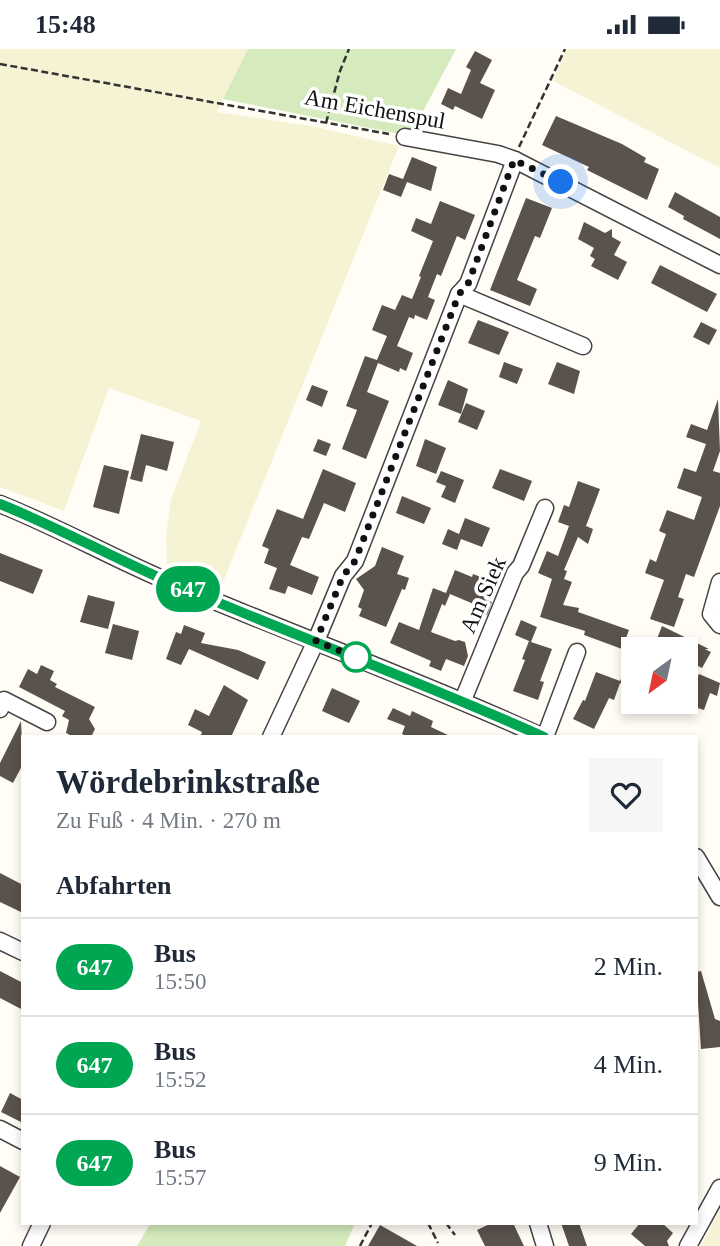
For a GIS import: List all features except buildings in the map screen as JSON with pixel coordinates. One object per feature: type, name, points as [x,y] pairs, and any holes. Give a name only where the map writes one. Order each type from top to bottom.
[{"type":"street","name":"Am Eichenspul","points":[[404,137],[498,154],[514,160],[720,265]]},
{"type":"street","points":[[272,735],[343,576],[355,561],[459,294],[468,284],[514,160]]},
{"type":"street","points":[[459,294],[583,346]]},
{"type":"street","points":[[0,504],[49,523],[158,577],[463,700],[540,735]]},
{"type":"street","name":"Am Siek","points":[[463,700],[515,573],[521,566],[545,509]]},
{"type":"street","points":[[720,582],[711,614],[720,625]]},
{"type":"street","points":[[545,735],[577,652]]},
{"type":"street","points":[[1,703],[47,722]]},
{"type":"street","points":[[698,860],[720,897]]},
{"type":"street","points":[[0,941],[21,951]]},
{"type":"street","points":[[0,1129],[21,1141]]},
{"type":"street","points":[[700,1215],[720,1188]]},
{"type":"street","points":[[31,1246],[41,1225]]},
{"type":"street","points":[[539,1225],[545,1246]]},
{"type":"street","points":[[688,1246],[696,1225]]},
{"type":"path","points":[[326,123],[349,49]]},
{"type":"path","points":[[514,160],[565,49]]},
{"type":"path","name":"Am Eichenspul","points":[[0,65],[404,137]]},
{"type":"path","points":[[360,1246],[371,1225]]},
{"type":"path","points":[[429,1225],[438,1243]]},
{"type":"path","points":[[448,1225],[455,1235]]},
{"type":"shaded area","points":[[0,49],[248,49],[217,112],[311,126],[399,146],[221,587],[167,564],[166,535],[171,499],[201,421],[109,388],[64,511],[0,487]]},
{"type":"shaded area","points":[[567,49],[720,49],[720,168],[553,81]]},
{"type":"shaded area","points":[[720,1210],[720,1246],[701,1246]]},
{"type":"green space","points":[[248,49],[456,49],[412,132],[400,134],[223,99]]},
{"type":"green space","points":[[150,1225],[354,1225],[345,1246],[137,1246]]},
{"type":"bus line","name":"647","points":[[0,504],[49,523],[158,577],[463,700],[540,735]]},
{"type":"route","points":[[356,657],[365,661],[316,641],[343,576],[355,561],[459,294],[468,284],[514,160],[561,182]]}]
